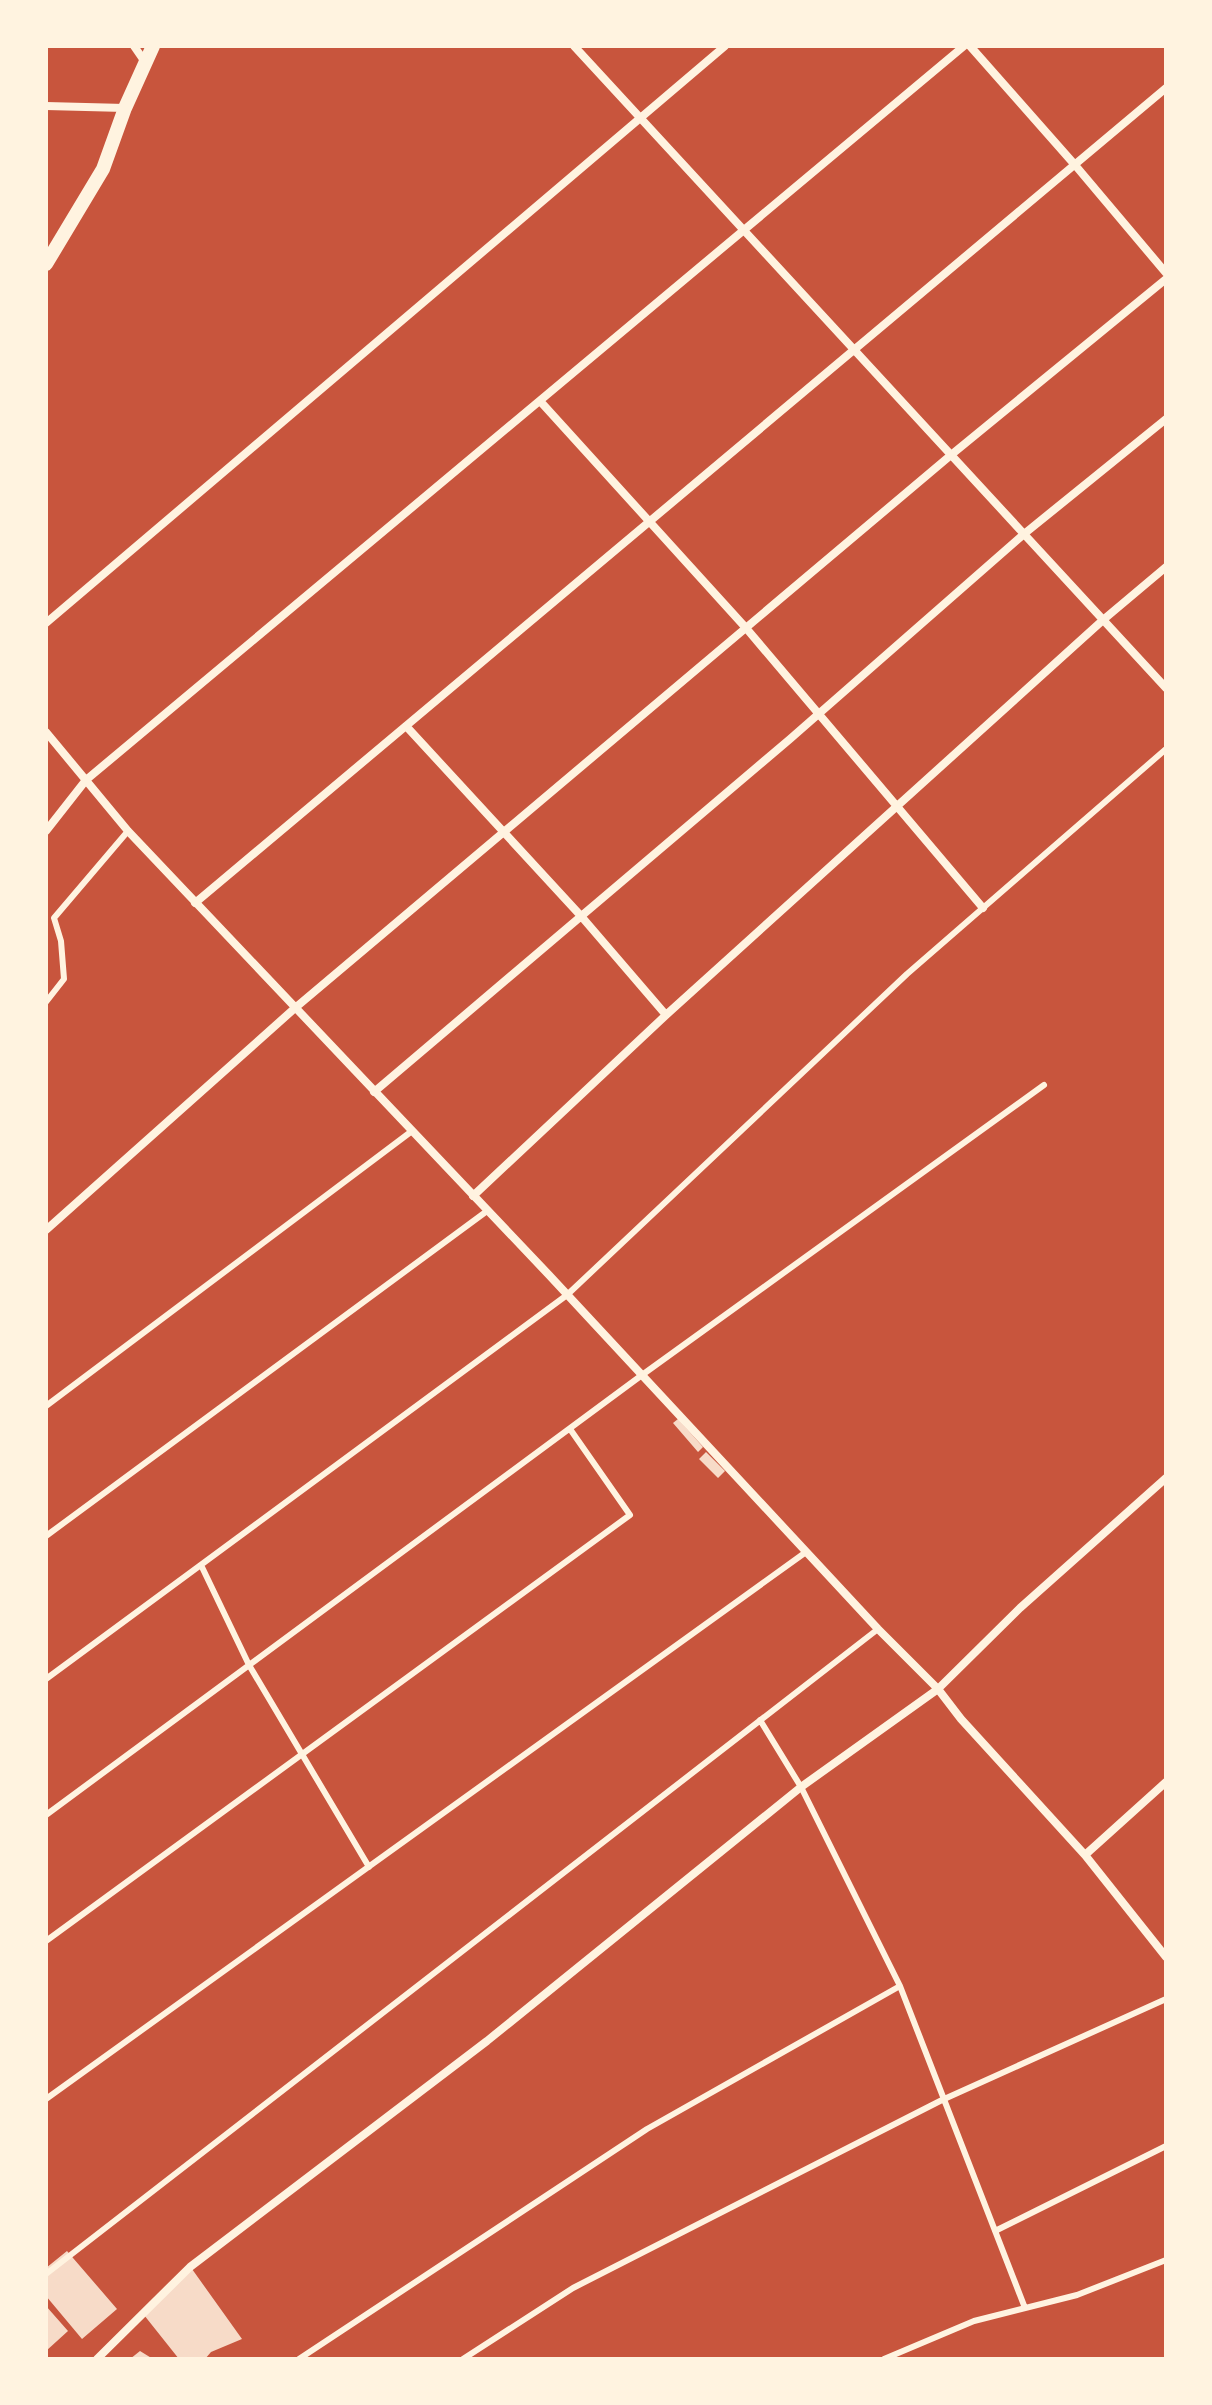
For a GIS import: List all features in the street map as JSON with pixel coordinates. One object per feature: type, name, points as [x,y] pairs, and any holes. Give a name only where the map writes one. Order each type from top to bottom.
[{"type":"street","points":[[134,46],[145,62]]},
{"type":"street","points":[[46,264],[103,169],[125,108],[153,46]]},
{"type":"street","points":[[574,46],[1166,688]]},
{"type":"street","points":[[46,623],[725,46]]},
{"type":"street","points":[[46,831],[86,780],[967,46],[1075,165],[1166,273]]},
{"type":"street","points":[[195,903],[1166,88]]},
{"type":"street","points":[[46,106],[125,108]]},
{"type":"street","points":[[46,1230],[295,1008],[951,455],[1166,279]]},
{"type":"street","points":[[540,401],[746,628],[983,908]]},
{"type":"street","points":[[374,1092],[819,714],[1024,534],[1166,419]]},
{"type":"street","points":[[473,1196],[666,1015],[1103,620],[1166,567]]},
{"type":"street","points":[[406,726],[581,916],[666,1015]]},
{"type":"street","points":[[46,732],[128,831],[195,903],[938,1689],[961,1719],[1085,1855],[1166,1957]]},
{"type":"street","points":[[97,2359],[190,2267],[487,2041],[801,1787],[938,1689],[1020,1608],[1166,1478]]},
{"type":"street","points":[[1085,1855],[1166,1782]]},
{"type":"lane","points":[[46,1679],[567,1295],[907,974],[1166,749]]},
{"type":"lane","points":[[46,1002],[64,979],[61,941],[54,918],[128,831]]},
{"type":"lane","points":[[46,1815],[642,1375],[1044,1085]]},
{"type":"lane","points":[[46,1406],[412,1131]]},
{"type":"lane","points":[[46,1536],[487,1211]]},
{"type":"lane","points":[[46,1941],[630,1515],[570,1429]]},
{"type":"lane","points":[[46,2099],[806,1552]]},
{"type":"lane","points":[[201,1565],[249,1665],[369,1867]]},
{"type":"lane","points":[[46,2274],[878,1629]]},
{"type":"lane","points":[[760,1720],[801,1787],[900,1986],[1025,2308]]},
{"type":"lane","points":[[299,2359],[647,2129],[900,1986]]},
{"type":"lane","points":[[463,2359],[573,2288],[942,2100],[1166,1999]]},
{"type":"lane","points":[[995,2231],[1166,2146]]},
{"type":"lane","points":[[884,2359],[974,2321],[1077,2295],[1166,2260]]},
{"type":"building","points":[[678,1419],[703,1447],[698,1452],[673,1423]]},
{"type":"building","points":[[706,1452],[725,1471],[718,1478],[699,1459]]},
{"type":"building","points":[[67,2251],[117,2309],[82,2339],[46,2296],[46,2268]]},
{"type":"building","points":[[192,2269],[242,2339],[211,2352],[205,2359],[179,2359],[144,2315]]},
{"type":"building","points":[[46,2306],[68,2331],[46,2351]]},
{"type":"building","points":[[140,2351],[153,2359],[130,2359]]}]
